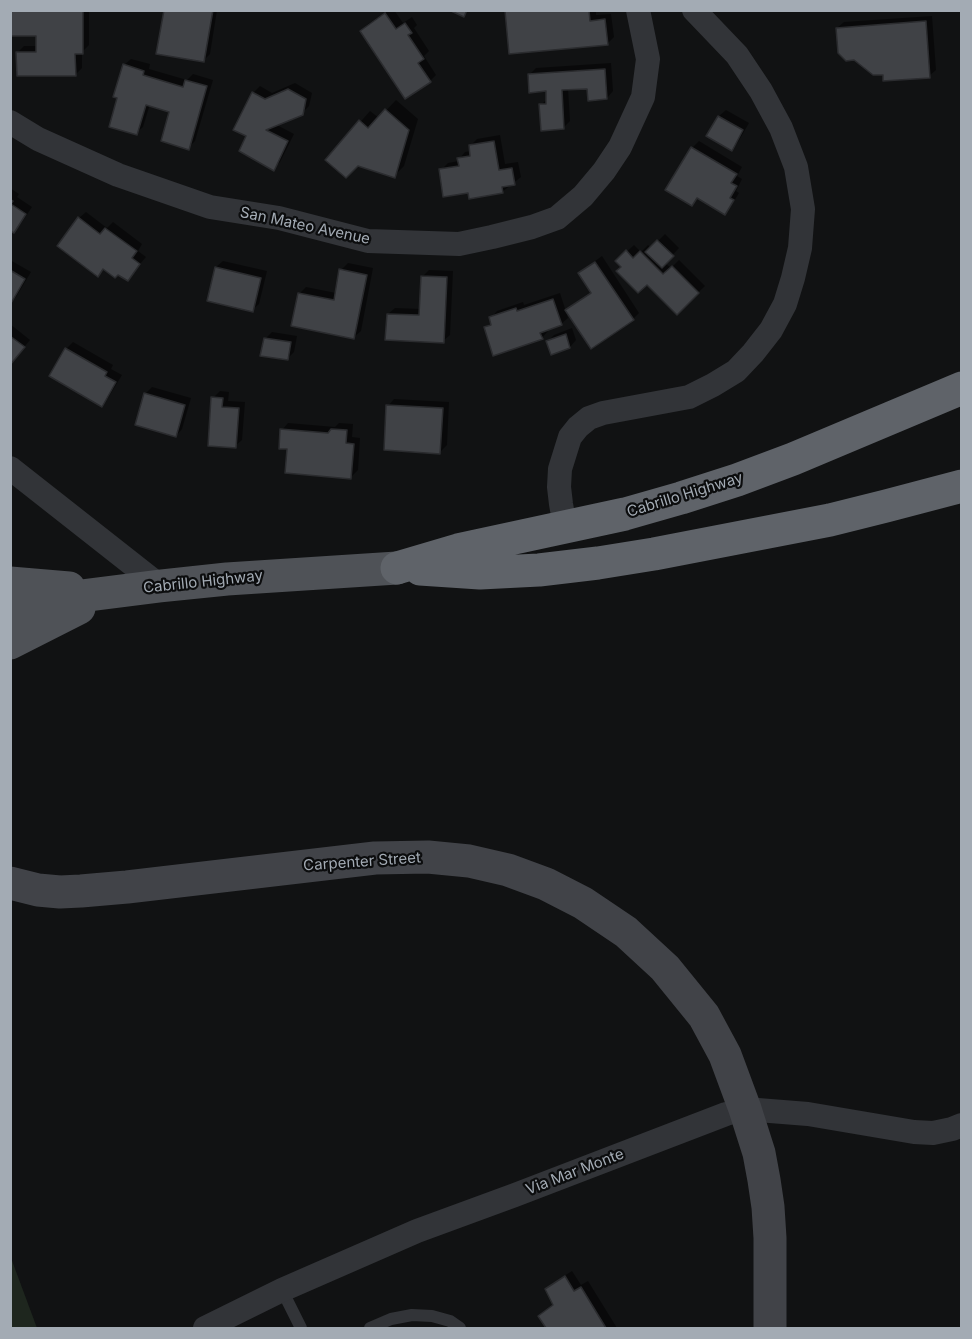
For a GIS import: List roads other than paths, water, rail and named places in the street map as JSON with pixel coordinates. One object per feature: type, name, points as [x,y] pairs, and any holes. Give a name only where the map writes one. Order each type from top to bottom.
[{"type":"highway","name":"Cabrillo Highway","points":[[397,568],[458,550],[625,514],[737,480],[962,388]]},
{"type":"highway","name":"Cabrillo Highway","points":[[397,568],[480,573],[539,570],[654,554],[784,529],[962,486]]},
{"type":"main road","name":"Cabrillo Highway","points":[[10,611],[55,601],[160,586],[238,578],[397,568]]},
{"type":"main road","points":[[10,583],[110,592]]},
{"type":"main road","points":[[10,643],[110,592]]},
{"type":"street","name":"San Mateo Avenue","points":[[10,122],[38,139],[118,175],[210,207],[279,218],[368,241],[459,244],[532,227],[556,218],[583,196],[604,171],[620,147],[643,98],[648,59],[638,10]]},
{"type":"street","points":[[566,527],[559,487],[560,469],[570,437],[578,427],[589,418],[603,413],[689,397],[736,371],[771,330],[785,304],[793,278],[800,248],[803,209],[796,167],[781,128],[761,91],[737,56],[694,10]]},
{"type":"street","points":[[10,468],[160,586]]},
{"type":"street","name":"Carpenter Street","points":[[10,883],[38,890],[81,891],[375,858],[428,857],[469,861],[508,870],[546,884],[583,903],[626,932],[666,968],[704,1017],[725,1055],[759,1153],[768,1207],[770,1329]]},
{"type":"street","name":"Via Mar Monte","points":[[206,1329],[282,1290],[417,1230],[726,1114],[745,1109],[808,1114],[914,1132],[933,1133],[962,1125]]},
{"type":"lane","points":[[282,1290],[301,1329]]},
{"type":"lane","points":[[370,1329],[391,1319],[412,1315],[432,1316],[450,1321],[460,1329]]}]
